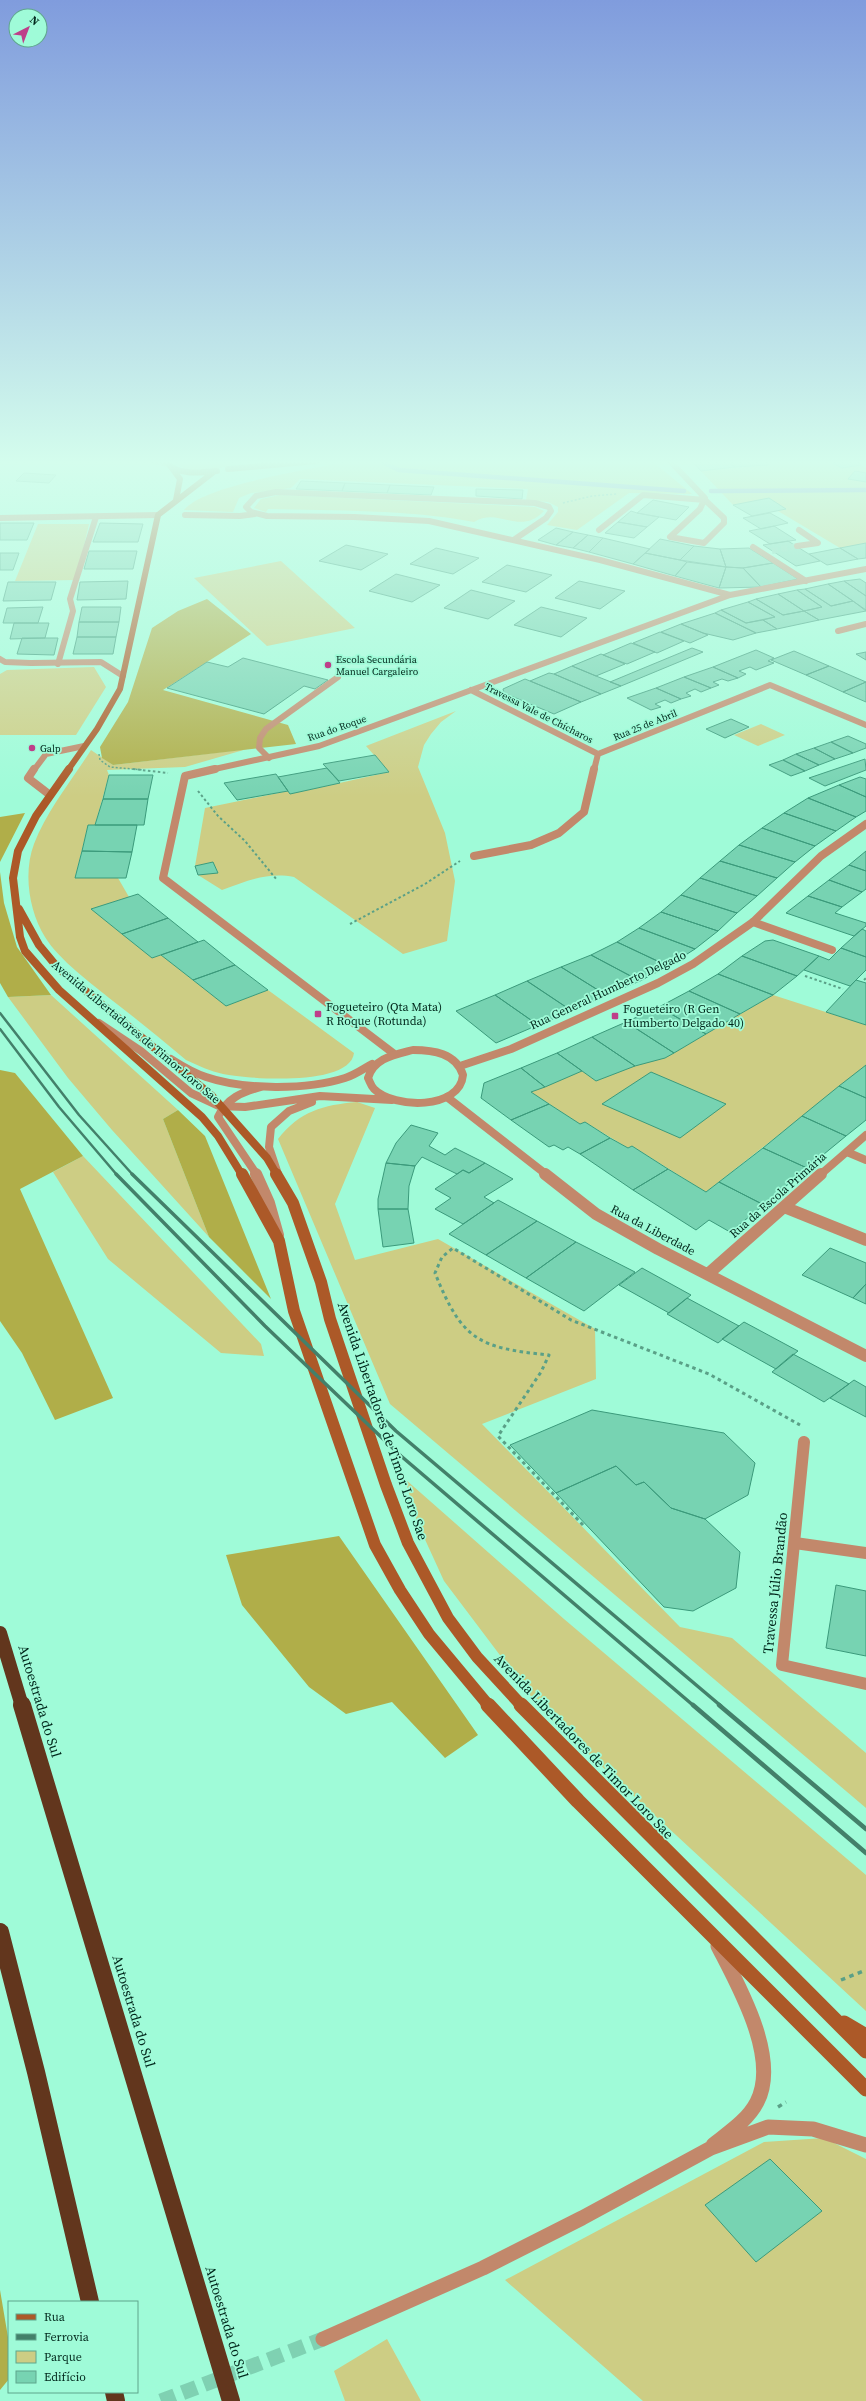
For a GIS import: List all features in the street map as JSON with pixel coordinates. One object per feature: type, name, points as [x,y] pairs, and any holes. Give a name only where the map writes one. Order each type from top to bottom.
[{"type":"highway","name":"Autoestrada do Sul","points":[[0,1633],[232,2401]]},
{"type":"highway","points":[[0,1932],[36,2072],[90,2301]]},
{"type":"main road","name":"Avenida Libertadores de Timor Loro Sae","points":[[146,573],[120,689],[97,729],[36,816],[18,851],[13,878],[14,896],[17,920],[25,950],[43,974],[89,1017],[202,1117],[241,1173],[279,1241],[294,1311],[325,1407],[375,1545],[400,1590],[429,1634],[473,1689],[578,1801],[866,2089]]},
{"type":"main road","name":"Avenida Libertadores de Timor Loro Sae","points":[[14,896],[25,923],[49,958],[89,994],[170,1058],[223,1106],[267,1158],[292,1203],[316,1269],[332,1326],[408,1543],[448,1618],[477,1657],[509,1693],[866,2051]]},
{"type":"main road","points":[[824,2010],[866,2036]]},
{"type":"street","points":[[58,664],[73,611],[70,599],[78,573]]},
{"type":"street","points":[[646,573],[730,595]]},
{"type":"street","points":[[794,573],[806,581]]},
{"type":"street","name":"Rua do Roque","points":[[184,776],[269,758],[339,740],[730,595],[846,573]]},
{"type":"street","points":[[838,631],[866,624]]},
{"type":"street","points":[[0,659],[17,663],[58,664],[102,662],[123,676]]},
{"type":"street","points":[[269,758],[259,748],[260,738],[266,728],[338,678]]},
{"type":"street","name":"Rua 25 de Abril","points":[[598,754],[770,685],[866,726]]},
{"type":"street","name":"Travessa Vale de Chícharos","points":[[471,690],[598,754]]},
{"type":"street","points":[[50,796],[28,778],[46,754],[84,746]]},
{"type":"street","points":[[474,856],[530,845],[559,833],[584,812],[598,754]]},
{"type":"street","points":[[184,776],[163,878],[393,1053]]},
{"type":"street","name":"Rua General Humberto Delgado","points":[[460,1066],[511,1049],[658,983],[693,964],[753,922],[821,856],[866,824]]},
{"type":"street","points":[[753,922],[832,950]]},
{"type":"street","name":"Avenida Libertadores de Timor Loro Sae","points":[[89,1017],[135,1045],[206,1102],[223,1106],[218,1117],[222,1126],[251,1166],[267,1192],[272,1204],[279,1241]]},
{"type":"street","points":[[170,1058],[197,1073],[217,1080],[275,1084],[331,1082],[345,1078],[393,1053],[413,1050],[429,1051],[443,1054],[455,1061],[460,1066],[464,1078],[460,1086],[447,1097],[424,1103],[364,1096],[334,1096],[289,1099],[247,1106],[223,1106]]},
{"type":"street","points":[[374,1063],[368,1071],[367,1079],[371,1088],[380,1095],[392,1100]]},
{"type":"street","points":[[223,1106],[233,1097],[247,1090],[275,1084]]},
{"type":"street","points":[[281,1182],[269,1147],[271,1128],[288,1112],[301,1104],[334,1096]]},
{"type":"street","name":"Rua da Liberdade","points":[[447,1097],[596,1214],[658,1249],[866,1356]]},
{"type":"street","name":"Rua da Escola Primária","points":[[708,1274],[866,1135]]},
{"type":"street","points":[[847,1152],[866,1160]]},
{"type":"street","points":[[784,1207],[866,1240]]},
{"type":"street","name":"Travessa Júlio Brandão","points":[[804,1442],[782,1665],[866,1684]]},
{"type":"street","points":[[795,1543],[866,1553]]},
{"type":"street","points":[[710,2148],[745,2117],[757,2100],[763,2085],[764,2069],[756,2028],[738,1986],[713,1936]]},
{"type":"street","points":[[323,2339],[404,2305],[483,2268],[582,2218],[710,2148],[768,2127],[813,2129],[866,2145]]},
{"type":"path","points":[[97,729],[109,738],[107,745],[99,753],[100,760],[110,767],[184,776],[218,816],[245,841],[277,880]]},
{"type":"path","points":[[350,924],[425,884],[456,862],[474,856]]},
{"type":"path","points":[[805,976],[843,988]]},
{"type":"path","points":[[583,1525],[498,1436],[541,1372],[549,1355],[515,1352],[487,1346],[472,1337],[458,1322],[435,1273],[442,1257],[453,1248],[571,1320],[709,1374],[807,1429],[804,1442]]},
{"type":"path","points":[[841,1980],[866,1970]]},
{"type":"green space","points":[[18,573],[78,573],[76,580],[15,581]]},
{"type":"green space","points":[[219,573],[294,573],[355,628],[267,646],[194,578]]},
{"type":"green space","points":[[94,667],[106,687],[76,735],[0,735],[0,674],[7,670]]},
{"type":"green space","points":[[456,711],[441,722],[431,734],[424,745],[418,767],[445,833],[455,881],[447,941],[403,954],[294,877],[275,876],[257,878],[222,890],[198,875],[218,872],[213,862],[195,866],[205,808],[288,791],[290,794],[389,772],[366,746]]},
{"type":"green space","points":[[761,724],[785,735],[758,746],[734,735]]},
{"type":"green space","points":[[247,749],[185,767],[107,770],[109,775],[95,825],[88,825],[75,878],[118,878],[129,897],[91,909],[152,958],[161,955],[226,1006],[268,990],[354,1053],[348,1064],[335,1071],[317,1076],[274,1079],[236,1076],[223,1074],[186,1060],[67,963],[51,946],[39,927],[29,892],[29,867],[34,844],[39,831],[91,750],[113,765]]},
{"type":"green space","points":[[51,995],[178,1110],[163,1119],[209,1237],[112,1130],[68,1078],[8,997]]},
{"type":"green space","points":[[773,995],[866,1025],[866,1066],[706,1192],[632,1146],[628,1148],[585,1122],[580,1124],[531,1092],[582,1071],[596,1081],[642,1063],[665,1058]]},
{"type":"green space","points":[[357,1102],[375,1108],[335,1204],[355,1260],[438,1239],[595,1329],[596,1379],[482,1424],[680,1627],[732,1638],[866,1753],[866,1808],[390,1404],[278,1139],[286,1129],[313,1111],[333,1105]]},
{"type":"green space","points":[[83,1156],[261,1344],[264,1356],[221,1353],[108,1259],[53,1172]]},
{"type":"green space","points":[[405,1479],[564,1619],[866,1875],[866,2011],[542,1711],[444,1581],[417,1522]]},
{"type":"green space","points":[[824,2138],[866,2159],[866,2401],[643,2401],[505,2280],[764,2142]]},
{"type":"green space","points":[[387,2339],[421,2401],[345,2401],[334,2371]]},
{"type":"shaded area","points":[[207,599],[251,634],[163,690],[288,725],[296,744],[113,765],[102,758],[100,747],[128,702],[152,628],[178,611]]},
{"type":"shaded area","points":[[25,813],[0,862],[0,817]]},
{"type":"shaded area","points":[[0,872],[4,903],[17,947],[51,995],[8,997],[0,983]]},
{"type":"shaded area","points":[[0,1070],[15,1073],[83,1156],[20,1189],[113,1398],[55,1420],[22,1353],[0,1321]]},
{"type":"shaded area","points":[[178,1110],[205,1136],[271,1299],[209,1237],[163,1119]]},
{"type":"shaded area","points":[[339,1536],[478,1735],[445,1758],[392,1702],[346,1714],[309,1687],[242,1605],[226,1555]]},
{"type":"shaded area","points":[[0,2290],[8,2337],[8,2380],[0,2390]]},
{"type":"building","points":[[495,573],[543,573],[552,575],[526,592],[482,582]]},
{"type":"building","points":[[665,573],[678,573],[675,576]]},
{"type":"building","points":[[678,573],[724,573],[719,588],[675,576]]},
{"type":"building","points":[[724,573],[748,573],[761,587],[719,588]]},
{"type":"building","points":[[748,573],[789,573],[798,579],[761,587]]},
{"type":"building","points":[[396,574],[440,585],[412,602],[369,591]]},
{"type":"building","points":[[860,579],[866,583],[866,596],[844,581]]},
{"type":"building","points":[[128,581],[126,599],[77,600],[80,582]]},
{"type":"building","points":[[579,581],[625,591],[600,609],[555,598]]},
{"type":"building","points":[[844,581],[866,596],[866,610],[828,584]]},
{"type":"building","points":[[8,582],[56,582],[51,600],[3,601]]},
{"type":"building","points":[[828,584],[853,601],[831,606],[805,589]]},
{"type":"building","points":[[805,589],[831,606],[853,601],[866,611],[819,620],[804,611],[822,607],[797,590]]},
{"type":"building","points":[[471,590],[515,601],[488,619],[444,608]]},
{"type":"building","points":[[797,590],[822,607],[804,611],[778,594]]},
{"type":"building","points":[[778,594],[804,611],[783,615],[756,599]]},
{"type":"building","points":[[756,599],[783,615],[804,611],[819,620],[777,629],[763,620],[775,617],[748,602]]},
{"type":"building","points":[[748,602],[775,617],[746,623],[721,610]]},
{"type":"building","points":[[43,607],[38,623],[3,623],[7,608]]},
{"type":"building","points":[[82,607],[121,607],[119,622],[79,622]]},
{"type":"building","points":[[541,607],[587,618],[561,637],[514,625]]},
{"type":"building","points":[[721,610],[746,623],[763,620],[777,629],[756,633],[715,613]]},
{"type":"building","points":[[715,613],[756,633],[733,640],[703,633],[681,624]]},
{"type":"building","points":[[79,622],[119,622],[116,637],[77,637]]},
{"type":"building","points":[[14,623],[49,623],[45,638],[10,639]]},
{"type":"building","points":[[681,624],[708,635],[690,643],[661,632]]},
{"type":"building","points":[[660,632],[684,641],[657,653],[633,643]]},
{"type":"building","points":[[77,637],[116,637],[113,654],[73,654]]},
{"type":"building","points":[[22,638],[58,638],[54,655],[17,654]]},
{"type":"building","points":[[631,643],[655,652],[627,664],[603,655]]},
{"type":"building","points":[[692,648],[703,652],[621,686],[610,682]]},
{"type":"building","points":[[756,650],[774,658],[768,661],[774,663],[756,670],[750,667],[739,671],[746,674],[738,678],[713,667]]},
{"type":"building","points":[[794,651],[829,666],[806,675],[771,660]]},
{"type":"building","points":[[866,652],[866,660],[856,654]]},
{"type":"building","points":[[601,654],[625,664],[596,676],[572,666]]},
{"type":"building","points":[[243,658],[328,680],[315,689],[304,686],[264,714],[167,688],[207,662],[228,667]]},
{"type":"building","points":[[572,666],[621,686],[601,694],[554,674]]},
{"type":"building","points":[[829,666],[866,682],[843,692],[806,675]]},
{"type":"building","points":[[713,667],[738,678],[728,681],[722,679],[713,682],[719,685],[711,688],[684,677]]},
{"type":"building","points":[[549,673],[601,694],[581,702],[530,681]]},
{"type":"building","points":[[684,677],[711,688],[701,692],[695,689],[686,693],[691,696],[681,699],[656,688]]},
{"type":"building","points":[[525,679],[581,702],[554,714],[504,693],[503,689]]},
{"type":"building","points":[[866,682],[866,702],[843,692]]},
{"type":"building","points":[[656,688],[681,699],[671,703],[665,700],[655,704],[661,707],[651,710],[627,698]]},
{"type":"building","points":[[731,719],[749,727],[725,738],[706,729]]},
{"type":"building","points":[[848,736],[866,744],[866,748],[853,753],[831,742]]},
{"type":"building","points":[[831,742],[853,753],[835,759],[814,748]]},
{"type":"building","points":[[814,748],[835,759],[819,765],[796,754]]},
{"type":"building","points":[[796,754],[819,765],[805,771],[783,760]]},
{"type":"building","points":[[375,755],[389,772],[339,781],[323,764]]},
{"type":"building","points":[[865,759],[866,770],[825,786],[809,778]]},
{"type":"building","points":[[783,760],[805,771],[791,776],[769,765]]},
{"type":"building","points":[[327,768],[340,783],[290,794],[278,777]]},
{"type":"building","points":[[276,774],[288,791],[237,800],[224,783]]},
{"type":"building","points":[[109,775],[153,775],[148,799],[103,799]]},
{"type":"building","points":[[860,777],[866,779],[866,797],[839,785]]},
{"type":"building","points":[[839,785],[866,797],[866,811],[856,817],[808,798]]},
{"type":"building","points":[[808,798],[856,817],[836,831],[784,813]]},
{"type":"building","points":[[103,799],[148,799],[144,825],[95,825]]},
{"type":"building","points":[[784,813],[836,831],[815,846],[762,828]]},
{"type":"building","points":[[88,825],[137,825],[132,852],[82,851]]},
{"type":"building","points":[[762,828],[815,846],[795,862],[739,845]]},
{"type":"building","points":[[739,845],[795,862],[777,878],[720,861]]},
{"type":"building","points":[[82,851],[132,852],[126,878],[75,878]]},
{"type":"building","points":[[866,851],[866,871],[849,865]]},
{"type":"building","points":[[720,861],[777,878],[757,896],[700,878]]},
{"type":"building","points":[[213,862],[218,873],[198,875],[195,866]]},
{"type":"building","points":[[849,865],[866,871],[866,889],[862,892],[829,880]]},
{"type":"building","points":[[700,878],[757,896],[737,913],[681,895]]},
{"type":"building","points":[[829,880],[862,892],[842,907],[808,896]]},
{"type":"building","points":[[138,894],[168,918],[122,934],[91,909]]},
{"type":"building","points":[[681,895],[737,913],[718,931],[661,912]]},
{"type":"building","points":[[808,896],[842,907],[835,913],[866,923],[866,926],[854,936],[786,913]]},
{"type":"building","points":[[661,912],[718,931],[695,949],[639,928]]},
{"type":"building","points":[[168,918],[198,942],[152,958],[122,934]]},
{"type":"building","points":[[639,928],[695,949],[668,966],[617,942]]},
{"type":"building","points":[[862,929],[866,931],[866,957],[841,948]]},
{"type":"building","points":[[204,940],[235,965],[193,980],[161,955]]},
{"type":"building","points":[[773,940],[819,956],[797,976],[742,956],[765,941]]},
{"type":"building","points":[[617,942],[668,966],[640,981],[591,955]]},
{"type":"building","points":[[841,948],[866,957],[866,970],[850,986],[804,970],[819,956],[829,960]]},
{"type":"building","points":[[591,955],[640,981],[606,995],[561,967]]},
{"type":"building","points":[[742,956],[797,976],[773,995],[718,974]]},
{"type":"building","points":[[235,965],[268,990],[226,1006],[193,980]]},
{"type":"building","points":[[561,967],[606,995],[572,1011],[527,981]]},
{"type":"building","points":[[718,974],[773,995],[740,1014],[689,991]]},
{"type":"building","points":[[856,980],[866,983],[866,1025],[826,1012]]},
{"type":"building","points":[[527,981],[572,1011],[538,1025],[495,995]]},
{"type":"building","points":[[689,991],[740,1014],[706,1034],[659,1007]]},
{"type":"building","points":[[495,995],[538,1025],[496,1043],[456,1011]]},
{"type":"building","points":[[659,1007],[706,1034],[674,1053],[626,1022]]},
{"type":"building","points":[[626,1022],[674,1053],[665,1058],[635,1066],[592,1037]]},
{"type":"building","points":[[592,1037],[635,1066],[596,1081],[557,1053]]},
{"type":"building","points":[[557,1053],[582,1071],[545,1087],[521,1068]]},
{"type":"building","points":[[866,1065],[866,1098],[839,1086]]},
{"type":"building","points":[[521,1068],[545,1087],[531,1092],[549,1104],[511,1120],[481,1098],[484,1083]]},
{"type":"building","points":[[651,1072],[726,1104],[680,1138],[602,1104]]},
{"type":"building","points":[[839,1086],[866,1098],[866,1120],[846,1136],[802,1116]]},
{"type":"building","points":[[549,1104],[580,1124],[585,1122],[610,1138],[580,1154],[568,1147],[563,1150],[554,1145],[549,1147],[511,1120]]},
{"type":"building","points":[[802,1116],[846,1136],[807,1168],[763,1148]]},
{"type":"building","points":[[411,1125],[438,1133],[429,1146],[445,1155],[455,1148],[485,1163],[469,1173],[463,1170],[457,1174],[422,1157],[415,1166],[386,1163],[396,1143]]},
{"type":"building","points":[[610,1138],[628,1148],[632,1146],[668,1169],[633,1190],[580,1154]]},
{"type":"building","points":[[763,1148],[807,1168],[764,1205],[719,1182]]},
{"type":"building","points":[[386,1163],[415,1166],[409,1186],[408,1209],[378,1209],[378,1199]]},
{"type":"building","points":[[485,1163],[513,1179],[484,1197],[494,1203],[463,1224],[435,1209],[451,1198],[435,1189],[463,1170],[469,1173]]},
{"type":"building","points":[[668,1169],[706,1192],[719,1182],[764,1205],[730,1232],[709,1220],[696,1230],[633,1190]]},
{"type":"building","points":[[498,1200],[537,1221],[486,1255],[449,1234]]},
{"type":"building","points":[[378,1209],[408,1209],[414,1243],[383,1247]]},
{"type":"building","points":[[537,1221],[576,1242],[526,1278],[486,1255]]},
{"type":"building","points":[[576,1242],[635,1272],[584,1311],[526,1278]]},
{"type":"building","points":[[830,1248],[866,1263],[866,1284],[853,1298],[802,1275]]},
{"type":"building","points":[[642,1268],[691,1295],[669,1313],[619,1285]]},
{"type":"building","points":[[866,1284],[866,1304],[853,1298]]},
{"type":"building","points":[[687,1298],[739,1326],[718,1343],[667,1314]]},
{"type":"building","points":[[744,1322],[798,1351],[776,1369],[722,1339]]},
{"type":"building","points":[[793,1354],[849,1384],[824,1402],[772,1372]]},
{"type":"building","points":[[854,1380],[866,1387],[866,1417],[830,1398]]},
{"type":"building","points":[[592,1410],[724,1433],[755,1463],[748,1495],[705,1519],[671,1508],[644,1482],[636,1485],[616,1466],[556,1493],[510,1445]]},
{"type":"building","points":[[616,1466],[636,1485],[644,1482],[671,1508],[705,1519],[740,1552],[736,1588],[693,1611],[664,1607],[556,1493]]},
{"type":"building","points":[[836,1585],[866,1591],[866,1656],[826,1648]]},
{"type":"building","points":[[770,2159],[822,2211],[756,2262],[705,2205]]},
{"type":"tunnel","points":[[161,2401],[323,2339]]},
{"type":"railway","points":[[0,1013],[79,1115],[133,1175]]},
{"type":"railway","points":[[0,1029],[59,1107],[117,1175]]},
{"type":"railway","points":[[116,1174],[265,1326],[401,1456],[694,1706]]},
{"type":"railway","points":[[133,1175],[396,1431],[721,1706]]},
{"type":"railway","points":[[693,1705],[866,1853]]},
{"type":"railway","points":[[719,1705],[866,1829]]},
{"type":"place","name":"Escola Secundária Manuel Cargaleiro","points":[[328,665]]},
{"type":"place","name":"Galp","points":[[32,748]]},
{"type":"place","name":"Fogueteiro (Qta Mata) R Roque (Rotunda)","points":[[318,1014]]},
{"type":"place","name":"Fogueteiro (R Gen Humberto Delgado 40)","points":[[615,1016]]}]
